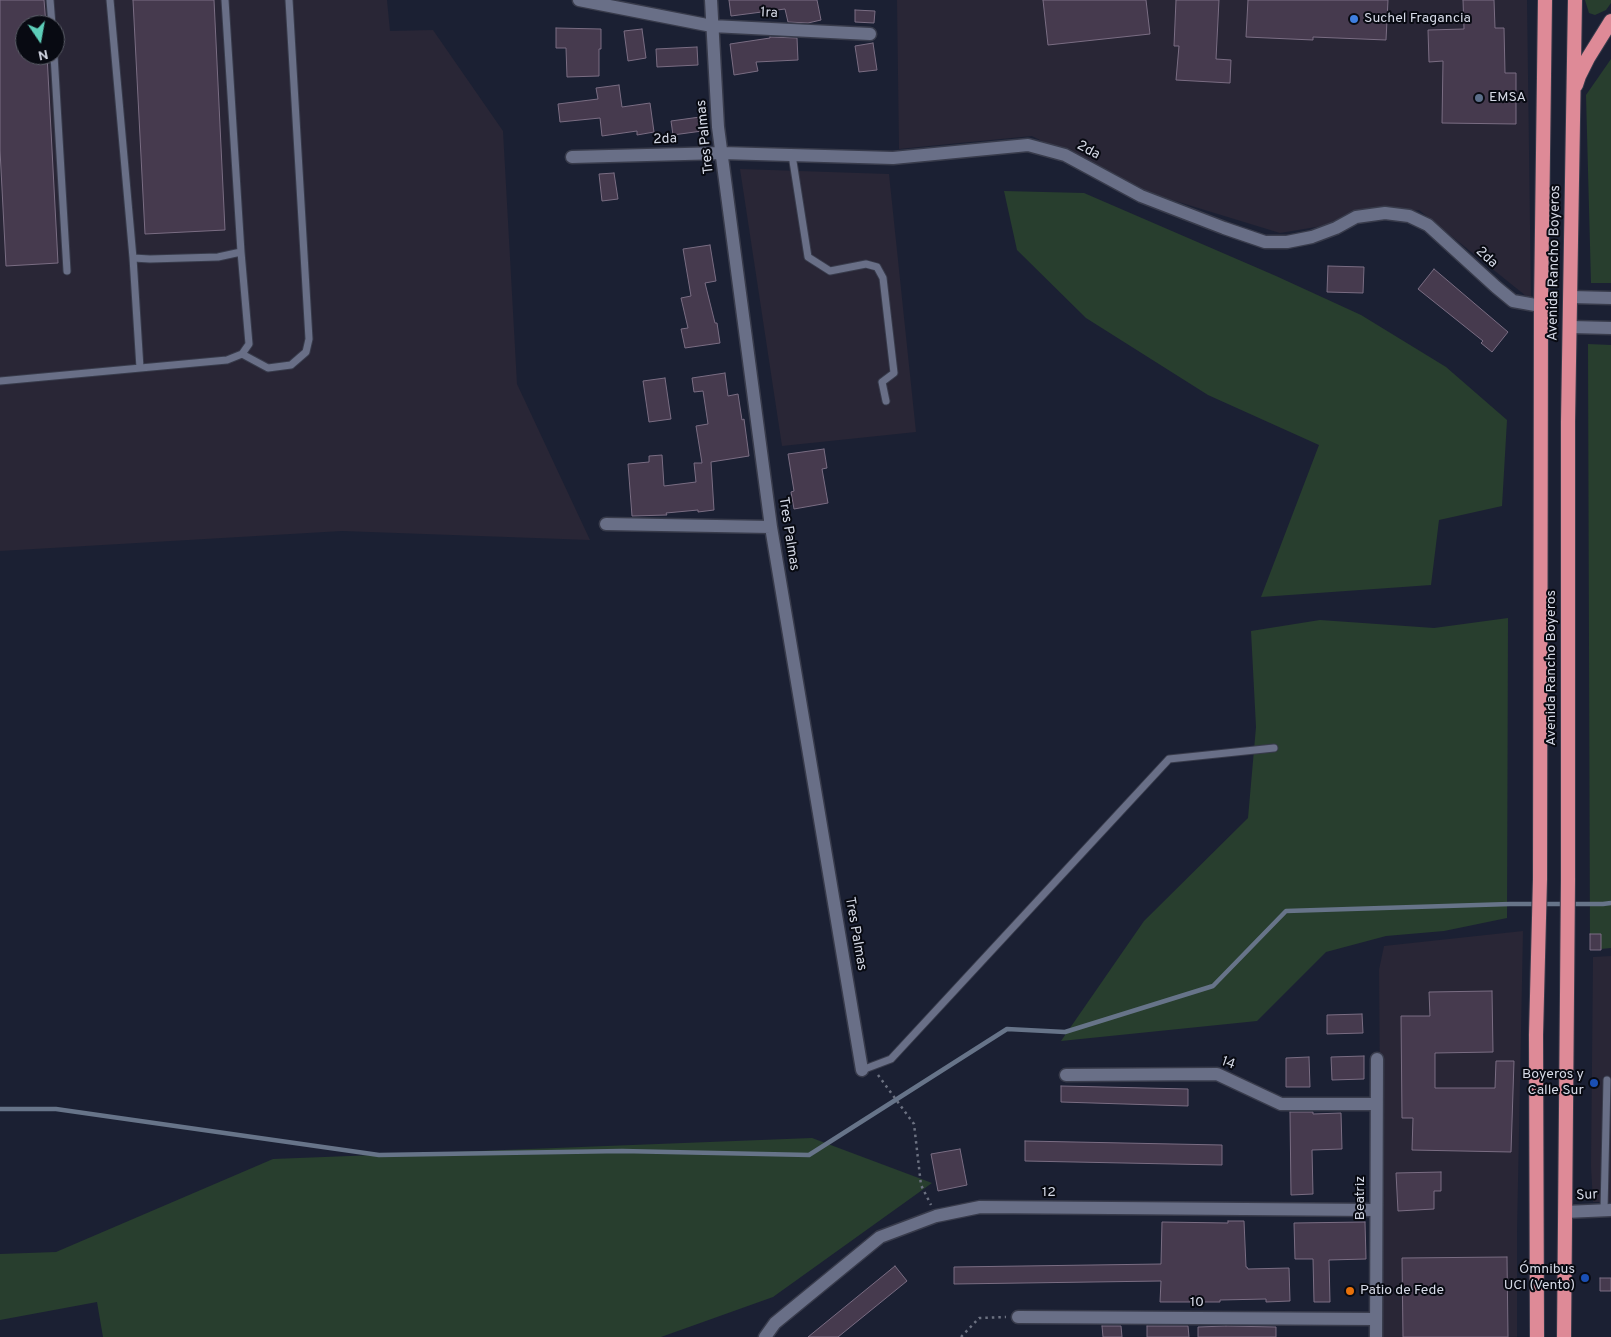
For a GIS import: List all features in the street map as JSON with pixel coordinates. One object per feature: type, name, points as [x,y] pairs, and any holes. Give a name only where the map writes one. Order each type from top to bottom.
[{"type":"highway","name":"Avenida Rancho Boyeros","points":[[1537,1337],[1536,1034],[1540,880],[1541,306],[1545,0]]},
{"type":"highway","name":"Avenida Rancho Boyeros","points":[[1564,1337],[1568,880],[1568,422],[1575,0]]},
{"type":"highway","points":[[1573,98],[1579,76],[1611,21]]},
{"type":"street","name":"1ra","points":[[579,0],[712,26],[870,34]]},
{"type":"street","name":"Tres Palmas","points":[[711,0],[718,127],[771,527],[867,1068]]},
{"type":"street","name":"2da","points":[[572,157],[722,153],[893,158],[1028,145],[1065,155],[1141,196],[1265,242],[1287,242],[1312,237],[1336,228],[1356,217],[1385,213],[1409,216],[1428,225],[1513,302],[1541,306]]},
{"type":"street","points":[[1571,297],[1611,298]]},
{"type":"street","points":[[1571,327],[1611,328]]},
{"type":"street","points":[[606,524],[771,527]]},
{"type":"street","name":"Beatriz","points":[[1376,1337],[1377,1059]]},
{"type":"street","name":"14","points":[[1066,1075],[1217,1074],[1281,1104],[1376,1104]]},
{"type":"street","name":"12","points":[[766,1337],[775,1323],[880,1237],[936,1216],[980,1207],[1376,1210]]},
{"type":"street","name":"Sur","points":[[1564,1212],[1608,1210]]},
{"type":"street","name":"10","points":[[1018,1317],[1376,1319]]},
{"type":"lane","points":[[50,0],[51,15]]},
{"type":"lane","points":[[110,0],[134,258],[140,368]]},
{"type":"lane","points":[[0,381],[227,360],[242,354],[249,344],[225,0]]},
{"type":"lane","points":[[242,354],[268,368],[291,365],[306,352],[309,339],[289,0]]},
{"type":"lane","points":[[55,65],[67,271]]},
{"type":"lane","points":[[792,155],[808,257],[830,272],[866,264],[877,267],[883,278],[894,373],[882,382],[886,401]]},
{"type":"lane","points":[[134,258],[218,256],[242,252]]},
{"type":"lane","points":[[867,1068],[891,1059],[1169,759],[1274,748]]},
{"type":"lane","points":[[1607,1080],[1608,1210]]},
{"type":"path","points":[[867,1068],[890,1092],[914,1124],[922,1185],[936,1216]]},
{"type":"path","points":[[961,1337],[979,1318],[1018,1317]]},
{"type":"shaded area","points":[[0,0],[387,0],[390,31],[433,30],[503,131],[517,384],[590,540],[342,531],[0,551]]},
{"type":"shaded area","points":[[897,0],[1527,0],[1531,300],[1419,210],[1280,233],[1136,189],[1032,136],[899,149]]},
{"type":"shaded area","points":[[740,169],[889,174],[916,432],[782,446]]},
{"type":"shaded area","points":[[1523,931],[1517,1232],[1517,1337],[1382,1337],[1379,970],[1384,946]]},
{"type":"shaded area","points":[[1611,956],[1611,1202],[1593,1202],[1591,1167],[1593,957]]},
{"type":"green space","points":[[1585,0],[1611,0],[1611,3],[1606,10],[1595,15],[1589,13]]},
{"type":"green space","points":[[1611,59],[1611,283],[1591,283],[1586,95]]},
{"type":"green space","points":[[1004,191],[1084,193],[1361,315],[1446,367],[1507,420],[1502,506],[1439,520],[1431,585],[1261,597],[1319,445],[1208,395],[1086,318],[1017,250]]},
{"type":"green space","points":[[1588,344],[1611,345],[1611,948],[1590,950]]},
{"type":"green space","points":[[1508,618],[1507,918],[1444,931],[1386,936],[1326,952],[1257,1021],[1061,1041],[1144,921],[1248,818],[1256,727],[1251,631],[1320,620],[1434,628]]},
{"type":"green space","points":[[812,1138],[932,1183],[773,1297],[661,1337],[103,1337],[97,1302],[0,1320],[0,1254],[56,1252],[273,1159]]},
{"type":"building","points":[[0,0],[44,0],[45,15],[15,15],[15,65],[48,65],[58,263],[6,266],[0,150]]},
{"type":"building","points":[[133,0],[214,0],[225,230],[145,234]]},
{"type":"building","points":[[729,0],[817,0],[821,20],[808,23],[788,22],[785,9],[731,16]]},
{"type":"building","points":[[1043,0],[1146,0],[1150,34],[1048,45]]},
{"type":"building","points":[[1176,0],[1219,0],[1216,59],[1231,60],[1230,83],[1176,80],[1179,46],[1174,46]]},
{"type":"building","points":[[1248,0],[1388,0],[1386,40],[1313,37],[1313,40],[1246,37]]},
{"type":"building","points":[[1463,0],[1494,0],[1495,28],[1504,28],[1505,73],[1516,73],[1516,124],[1442,123],[1443,61],[1429,62],[1428,30],[1464,29]]},
{"type":"building","points":[[855,10],[875,11],[874,23],[855,22]]},
{"type":"building","points":[[556,28],[601,29],[599,76],[567,77],[566,48],[556,48]]},
{"type":"building","points":[[642,29],[646,58],[628,61],[624,31]]},
{"type":"building","points":[[770,37],[797,38],[798,60],[756,62],[758,71],[734,75],[730,44]]},
{"type":"building","points":[[873,43],[877,70],[859,72],[855,46]]},
{"type":"building","points":[[697,47],[698,65],[657,67],[656,49]]},
{"type":"building","points":[[619,85],[622,107],[650,103],[654,132],[637,135],[637,131],[602,136],[600,118],[560,122],[558,104],[598,99],[596,88]]},
{"type":"building","points":[[700,117],[702,131],[673,135],[671,121]]},
{"type":"building","points":[[614,173],[618,199],[602,201],[599,174]]},
{"type":"building","points":[[710,245],[716,281],[705,283],[715,323],[717,323],[720,343],[685,348],[681,329],[688,328],[681,298],[691,296],[683,249]]},
{"type":"building","points":[[1328,266],[1364,267],[1363,293],[1327,292]]},
{"type":"building","points":[[1434,269],[1508,332],[1492,352],[1481,343],[1483,341],[1418,289]]},
{"type":"building","points":[[725,373],[728,396],[738,394],[742,420],[744,419],[749,456],[711,462],[714,510],[666,513],[667,515],[632,516],[628,464],[649,462],[649,456],[662,455],[664,486],[696,482],[694,463],[702,463],[696,426],[708,424],[703,391],[694,392],[692,378]]},
{"type":"building","points":[[665,378],[671,419],[649,422],[643,381]]},
{"type":"building","points":[[824,449],[827,468],[822,469],[828,503],[794,509],[791,492],[794,491],[788,454]]},
{"type":"building","points":[[1590,934],[1601,934],[1601,950],[1590,950]]},
{"type":"building","points":[[1492,991],[1493,1052],[1435,1053],[1435,1088],[1495,1088],[1496,1061],[1514,1061],[1511,1152],[1412,1150],[1413,1118],[1402,1118],[1401,1016],[1430,1016],[1429,992]]},
{"type":"building","points":[[1362,1014],[1363,1033],[1327,1034],[1327,1015]]},
{"type":"building","points":[[1364,1056],[1364,1079],[1332,1080],[1331,1057]]},
{"type":"building","points":[[1309,1057],[1310,1087],[1286,1087],[1286,1058]]},
{"type":"building","points":[[1061,1086],[1188,1089],[1188,1106],[1061,1102]]},
{"type":"building","points":[[1290,1112],[1313,1112],[1313,1114],[1341,1113],[1342,1149],[1312,1150],[1313,1194],[1291,1195]]},
{"type":"building","points":[[1025,1141],[1222,1145],[1222,1165],[1025,1161]]},
{"type":"building","points":[[960,1149],[967,1185],[938,1191],[931,1154]]},
{"type":"building","points":[[1441,1172],[1441,1191],[1434,1191],[1434,1209],[1398,1211],[1396,1173]]},
{"type":"building","points":[[1228,1221],[1244,1221],[1246,1267],[1248,1269],[1289,1268],[1290,1301],[1266,1302],[1266,1299],[1220,1300],[1220,1302],[1160,1302],[1161,1281],[954,1284],[954,1267],[1161,1264],[1162,1222],[1228,1223]]},
{"type":"building","points":[[1365,1222],[1366,1259],[1329,1260],[1330,1302],[1314,1302],[1313,1259],[1295,1259],[1294,1223]]},
{"type":"building","points":[[1507,1257],[1508,1337],[1403,1337],[1402,1258]]},
{"type":"building","points":[[895,1266],[907,1281],[838,1337],[808,1337]]},
{"type":"building","points":[[1600,1278],[1611,1278],[1611,1291],[1600,1291]]},
{"type":"building","points":[[1102,1326],[1121,1326],[1122,1337],[1103,1337]]},
{"type":"building","points":[[1147,1326],[1188,1326],[1189,1337],[1147,1337]]},
{"type":"building","points":[[1198,1327],[1276,1327],[1276,1337],[1198,1337]]},
{"type":"waterway","points":[[0,1109],[56,1109],[379,1155],[622,1151],[809,1155],[1007,1029],[1065,1032],[1213,986],[1286,911],[1611,903]]},
{"type":"place","name":"Suchel Fragancia","points":[[1354,19]]},
{"type":"place","name":"EMSA","points":[[1479,98]]},
{"type":"place","name":"Boyeros y Calle Sur","points":[[1594,1083]]},
{"type":"place","name":"Ómnibus UCI (Vento)","points":[[1585,1278]]},
{"type":"place","name":"Patio de Fede","points":[[1350,1291]]}]
